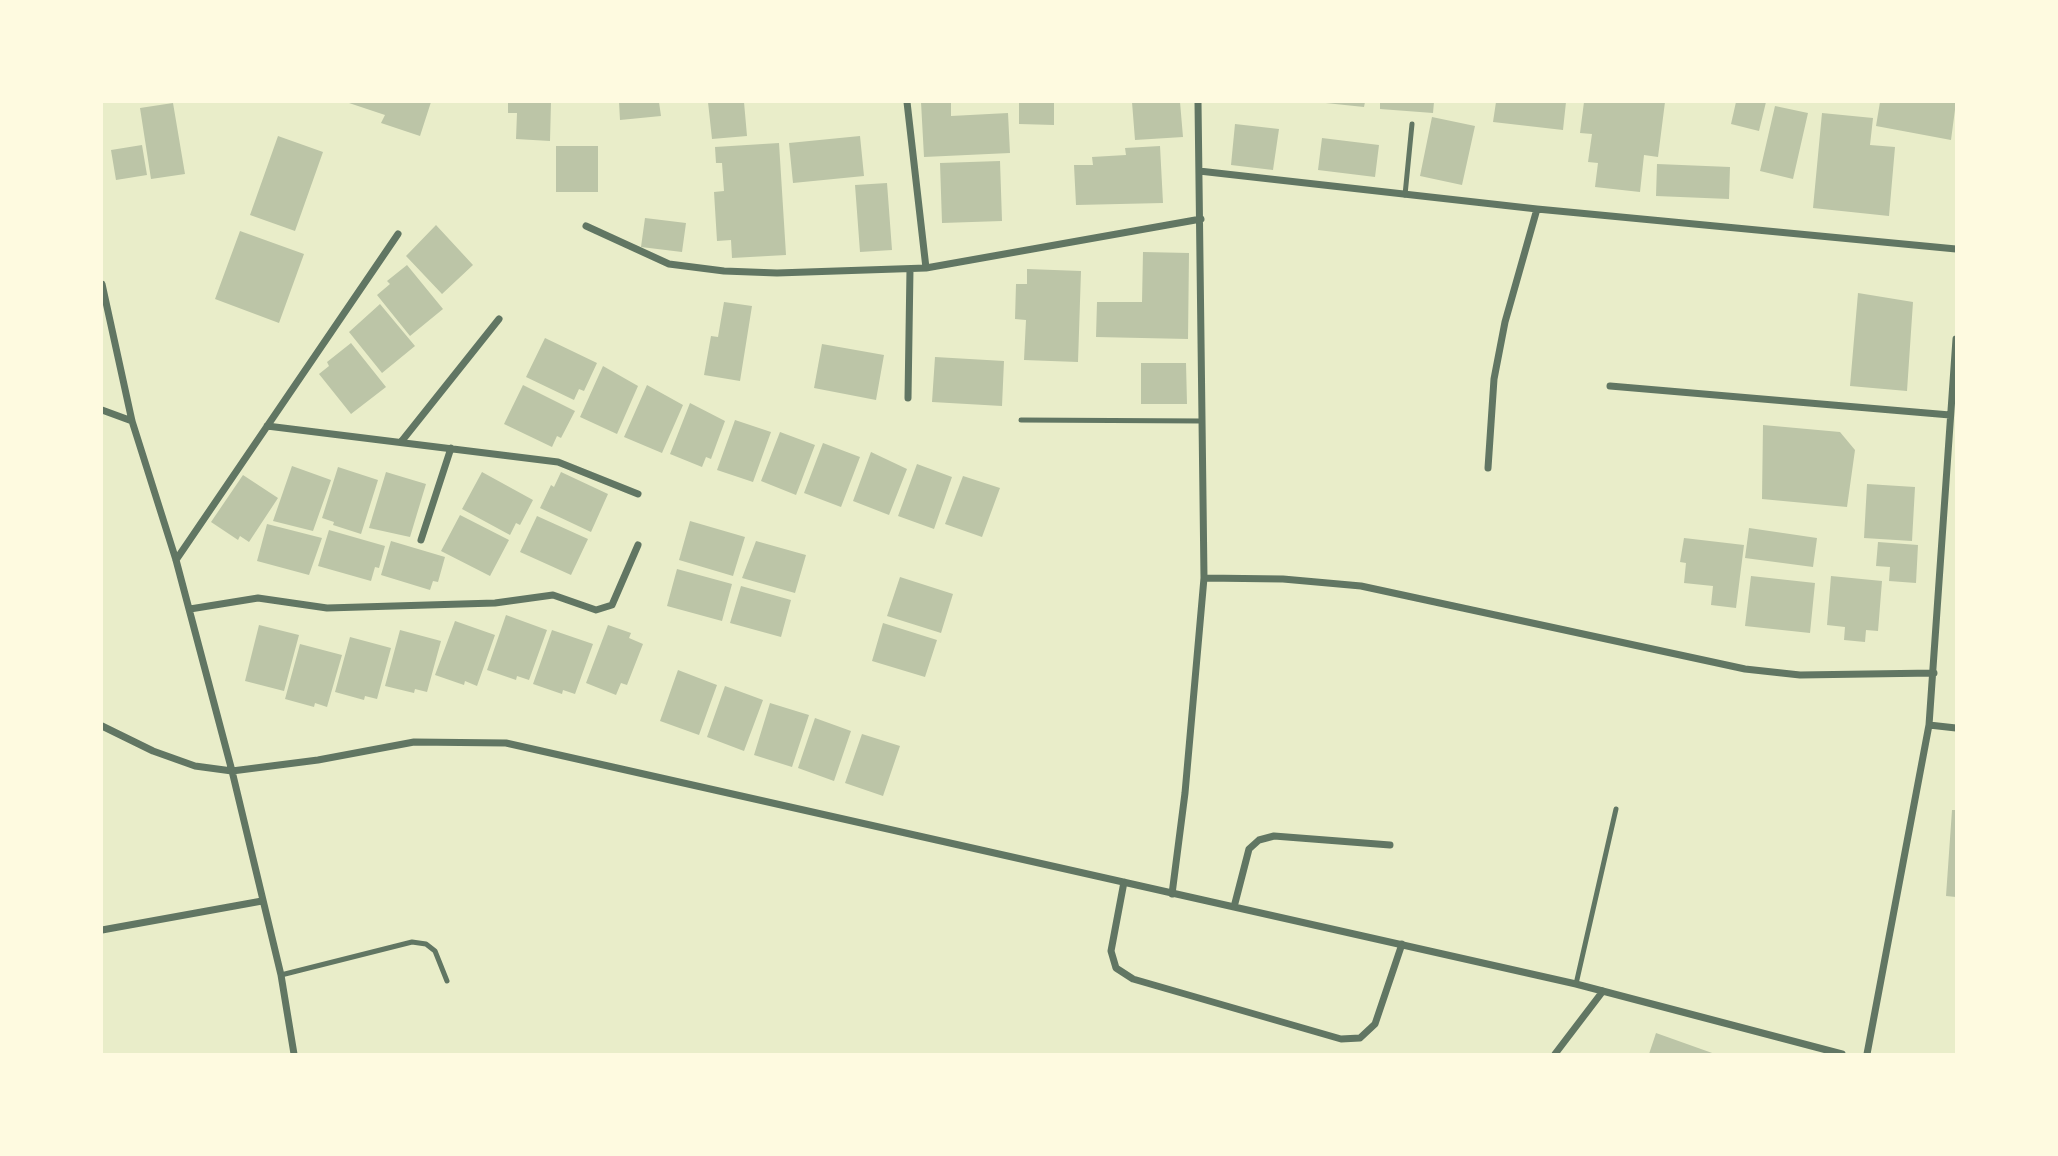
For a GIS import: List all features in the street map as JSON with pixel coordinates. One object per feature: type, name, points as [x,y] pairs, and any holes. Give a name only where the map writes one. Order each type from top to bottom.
[{"type":"street","points":[[907,102],[926,268]]},
{"type":"street","points":[[1172,894],[1185,793],[1204,578],[1198,102]]},
{"type":"street","points":[[1199,171],[1537,209],[1956,249]]},
{"type":"street","points":[[1488,468],[1494,379],[1505,322],[1537,209]]},
{"type":"street","points":[[586,226],[669,264],[724,271],[777,273],[926,268],[1201,219]]},
{"type":"street","points":[[176,560],[398,234]]},
{"type":"street","points":[[908,398],[910,269]]},
{"type":"street","points":[[102,284],[132,421],[176,560],[232,771],[281,975],[294,1055]]},
{"type":"street","points":[[401,442],[499,319]]},
{"type":"street","points":[[1867,1055],[1929,725],[1934,673],[1938,558],[1956,339]]},
{"type":"street","points":[[1610,386],[1950,415]]},
{"type":"street","points":[[102,410],[132,421]]},
{"type":"street","points":[[267,426],[558,462],[638,494]]},
{"type":"street","points":[[421,540],[451,448]]},
{"type":"street","points":[[190,609],[258,598],[327,608],[495,603],[553,595],[596,610],[612,605],[638,545]]},
{"type":"street","points":[[1204,578],[1283,579],[1361,586],[1745,669],[1800,675],[1934,673]]},
{"type":"street","points":[[1929,725],[1956,728]]},
{"type":"street","points":[[102,726],[153,751],[195,765],[232,771],[318,760],[414,742],[506,743],[1576,984],[1842,1055]]},
{"type":"street","points":[[1234,907],[1250,849],[1259,840],[1274,836],[1390,845]]},
{"type":"street","points":[[1124,882],[1111,951],[1116,968],[1133,979],[1340,1039],[1360,1038],[1375,1024],[1402,944]]},
{"type":"street","points":[[102,930],[262,901]]},
{"type":"street","points":[[1555,1055],[1603,991]]},
{"type":"lane","points":[[1405,194],[1412,124]]},
{"type":"lane","points":[[1021,420],[1202,421]]},
{"type":"lane","points":[[1576,984],[1616,809]]},
{"type":"lane","points":[[281,975],[412,942],[426,944],[435,951],[447,981]]},
{"type":"building","points":[[346,102],[431,102],[420,136],[381,123],[385,115]]},
{"type":"building","points":[[508,102],[551,102],[550,141],[516,139],[517,113],[508,113]]},
{"type":"building","points":[[619,102],[659,102],[661,116],[620,120]]},
{"type":"building","points":[[708,102],[744,102],[747,136],[712,139]]},
{"type":"building","points":[[921,102],[951,102],[951,116],[1008,113],[1010,153],[924,157]]},
{"type":"building","points":[[1019,102],[1054,102],[1054,125],[1019,124]]},
{"type":"building","points":[[1132,102],[1180,102],[1183,137],[1135,140]]},
{"type":"building","points":[[1316,102],[1365,102],[1364,107]]},
{"type":"building","points":[[1380,102],[1434,102],[1433,113],[1380,109]]},
{"type":"building","points":[[1496,102],[1566,102],[1563,130],[1493,122]]},
{"type":"building","points":[[1584,102],[1665,102],[1658,157],[1644,155],[1640,192],[1595,187],[1598,163],[1588,162],[1592,134],[1580,133]]},
{"type":"building","points":[[1736,102],[1766,102],[1759,131],[1731,124]]},
{"type":"building","points":[[1880,102],[1956,102],[1951,140],[1876,126]]},
{"type":"building","points":[[173,103],[185,174],[151,179],[140,108]]},
{"type":"building","points":[[1775,106],[1808,113],[1793,179],[1760,171]]},
{"type":"building","points":[[1822,113],[1873,118],[1870,145],[1895,147],[1889,216],[1813,208]]},
{"type":"building","points":[[1432,117],[1475,126],[1462,185],[1420,176]]},
{"type":"building","points":[[1235,124],[1279,129],[1273,170],[1231,165]]},
{"type":"building","points":[[278,136],[323,152],[295,231],[250,215]]},
{"type":"building","points":[[860,136],[864,176],[793,183],[789,143]]},
{"type":"building","points":[[1322,138],[1379,145],[1375,177],[1318,170]]},
{"type":"building","points":[[779,143],[786,255],[732,258],[731,240],[717,241],[714,192],[724,191],[722,163],[716,163],[715,147]]},
{"type":"building","points":[[142,145],[147,175],[116,180],[111,150]]},
{"type":"building","points":[[556,146],[598,146],[598,192],[556,192]]},
{"type":"building","points":[[1160,146],[1163,203],[1076,205],[1074,165],[1093,165],[1092,157],[1126,155],[1125,148]]},
{"type":"building","points":[[1000,161],[1002,221],[942,223],[940,163]]},
{"type":"building","points":[[1657,164],[1730,167],[1729,199],[1656,196]]},
{"type":"building","points":[[887,183],[892,250],[860,252],[855,185]]},
{"type":"building","points":[[645,218],[686,223],[682,252],[641,247]]},
{"type":"building","points":[[436,225],[473,265],[442,294],[406,256]]},
{"type":"building","points":[[240,231],[304,254],[279,323],[215,299]]},
{"type":"building","points":[[1143,252],[1189,253],[1188,339],[1096,337],[1097,302],[1142,302]]},
{"type":"building","points":[[407,265],[443,309],[410,336],[377,295],[390,284],[387,281]]},
{"type":"building","points":[[1027,269],[1081,271],[1078,362],[1024,360],[1026,320],[1015,319],[1016,284],[1027,284]]},
{"type":"building","points":[[1858,293],[1913,302],[1907,391],[1850,386]]},
{"type":"building","points":[[724,302],[752,306],[740,381],[704,375],[711,336],[718,337]]},
{"type":"building","points":[[380,304],[415,346],[382,373],[349,332]]},
{"type":"building","points":[[545,338],[597,363],[584,391],[579,389],[574,400],[526,377]]},
{"type":"building","points":[[351,343],[386,387],[351,414],[319,374],[329,366],[327,362]]},
{"type":"building","points":[[822,344],[884,355],[876,400],[814,388]]},
{"type":"building","points":[[935,357],[1004,361],[1002,406],[932,402]]},
{"type":"building","points":[[1141,363],[1186,363],[1187,404],[1141,404]]},
{"type":"building","points":[[603,366],[638,386],[617,434],[580,417]]},
{"type":"building","points":[[523,385],[575,411],[561,438],[557,436],[552,447],[504,424]]},
{"type":"building","points":[[647,385],[683,405],[662,453],[624,437]]},
{"type":"building","points":[[690,403],[725,421],[711,459],[706,457],[702,467],[670,454]]},
{"type":"building","points":[[735,420],[771,432],[753,482],[717,470]]},
{"type":"building","points":[[1763,425],[1840,432],[1855,450],[1847,507],[1762,499]]},
{"type":"building","points":[[780,432],[815,445],[796,495],[761,481]]},
{"type":"building","points":[[823,443],[860,457],[841,507],[804,493]]},
{"type":"building","points":[[871,452],[907,469],[889,515],[853,501]]},
{"type":"building","points":[[917,464],[952,477],[934,529],[898,516]]},
{"type":"building","points":[[292,466],[331,480],[313,531],[273,521]]},
{"type":"building","points":[[338,467],[378,480],[361,534],[333,525],[334,522],[322,518]]},
{"type":"building","points":[[386,472],[426,484],[410,537],[369,528]]},
{"type":"building","points":[[482,472],[533,500],[520,525],[516,523],[510,535],[462,509]]},
{"type":"building","points":[[561,472],[608,494],[591,532],[540,508]]},
{"type":"building","points":[[243,475],[278,498],[249,542],[240,536],[238,540],[211,522]]},
{"type":"building","points":[[963,476],[1000,488],[982,537],[945,524]]},
{"type":"building","points":[[1867,484],[1915,487],[1912,541],[1864,538]]},
{"type":"building","points":[[460,515],[509,540],[490,576],[441,551]]},
{"type":"building","points":[[537,516],[588,539],[571,575],[520,552]]},
{"type":"building","points":[[690,521],[745,537],[733,576],[679,560]]},
{"type":"building","points":[[267,524],[322,538],[309,575],[257,561]]},
{"type":"building","points":[[1749,528],[1817,538],[1813,567],[1745,558]]},
{"type":"building","points":[[329,530],[385,546],[379,568],[375,567],[371,581],[318,566]]},
{"type":"building","points":[[1684,538],[1744,545],[1736,608],[1711,605],[1713,586],[1684,583],[1686,563],[1680,562]]},
{"type":"building","points":[[391,541],[445,557],[438,582],[433,581],[430,590],[381,575]]},
{"type":"building","points":[[756,541],[806,555],[795,593],[742,578]]},
{"type":"building","points":[[1878,542],[1918,545],[1916,583],[1889,581],[1890,567],[1876,566]]},
{"type":"building","points":[[677,569],[732,584],[722,621],[667,606]]},
{"type":"building","points":[[1751,576],[1815,583],[1810,633],[1745,626]]},
{"type":"building","points":[[1831,576],[1882,581],[1878,631],[1866,630],[1865,642],[1844,640],[1845,627],[1827,625]]},
{"type":"building","points":[[900,577],[953,594],[941,633],[887,616]]},
{"type":"building","points":[[741,586],[791,600],[781,637],[730,623]]},
{"type":"building","points":[[506,615],[547,630],[529,680],[517,676],[516,680],[487,670]]},
{"type":"building","points":[[455,621],[495,635],[477,686],[465,681],[464,685],[435,675]]},
{"type":"building","points":[[883,623],[937,640],[925,677],[872,661]]},
{"type":"building","points":[[259,625],[299,635],[284,691],[245,681]]},
{"type":"building","points":[[608,625],[631,633],[629,638],[643,644],[627,685],[621,683],[616,695],[586,683]]},
{"type":"building","points":[[400,630],[441,641],[427,692],[415,689],[414,693],[385,686]]},
{"type":"building","points":[[552,630],[593,644],[575,694],[563,690],[562,694],[533,684]]},
{"type":"building","points":[[350,637],[391,648],[377,699],[365,696],[364,700],[335,692]]},
{"type":"building","points":[[300,644],[342,655],[327,707],[315,703],[314,707],[285,699]]},
{"type":"building","points":[[678,670],[717,685],[699,735],[660,721]]},
{"type":"building","points":[[725,686],[763,700],[744,751],[707,737]]},
{"type":"building","points":[[770,703],[809,715],[792,767],[754,755]]},
{"type":"building","points":[[815,718],[851,731],[834,781],[798,768]]},
{"type":"building","points":[[862,734],[900,746],[883,796],[845,783]]},
{"type":"building","points":[[1952,810],[1956,810],[1956,897],[1946,896]]},
{"type":"building","points":[[1656,1033],[1715,1054],[1649,1054]]}]
